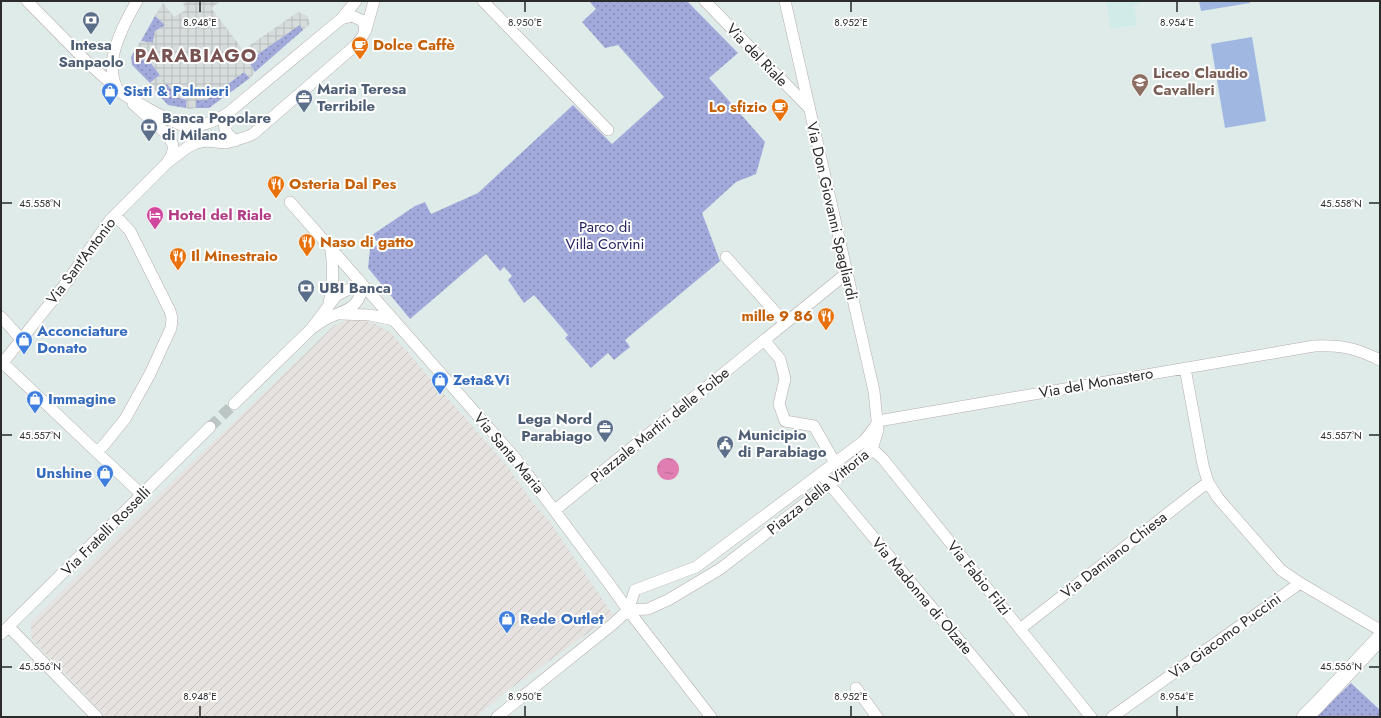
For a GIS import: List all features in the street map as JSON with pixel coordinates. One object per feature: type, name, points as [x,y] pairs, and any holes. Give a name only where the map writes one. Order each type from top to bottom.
[{"type":"street","points":[[27,1],[85,60],[169,136],[173,146],[172,156],[168,162]]},
{"type":"street","points":[[137,1],[115,48],[112,61],[113,76],[118,90],[168,120],[182,125],[197,125],[213,122],[228,113],[341,19],[356,1]]},
{"type":"street","points":[[364,35],[374,1]]},
{"type":"street","points":[[483,1],[608,130]]},
{"type":"street","name":"Via del Riale","points":[[705,1],[809,108]]},
{"type":"street","name":"Via Don Giovanni Spagliardi","points":[[785,1],[874,391],[878,421]]},
{"type":"street","points":[[341,19],[352,16],[363,21],[364,35]]},
{"type":"street","name":"Via Sant'Antonio","points":[[2,364],[67,282],[110,220],[168,162],[188,146],[196,143],[206,141],[226,143],[253,134],[356,45],[364,35]]},
{"type":"street","points":[[228,113],[224,123],[224,129],[235,141]]},
{"type":"street","name":"Via Santa Maria","points":[[290,202],[516,459],[628,610],[711,717]]},
{"type":"street","points":[[97,452],[125,419],[153,367],[171,328],[172,318],[170,311],[130,231],[115,215]]},
{"type":"street","points":[[328,306],[332,293],[333,282],[331,248]]},
{"type":"street","points":[[726,257],[785,323]]},
{"type":"street","name":"Piazzale Martiri delle Foibe","points":[[555,510],[846,273]]},
{"type":"street","points":[[311,329],[336,296],[356,286],[364,286],[356,304],[341,314]]},
{"type":"street","points":[[234,404],[311,329],[328,317],[341,314],[370,315],[394,320]]},
{"type":"street","points":[[1,317],[21,339]]},
{"type":"street","points":[[764,340],[780,359],[785,379],[779,404],[786,421],[814,426],[835,463]]},
{"type":"street","name":"Via del Monastero","points":[[878,421],[1314,346],[1335,345],[1356,349],[1380,360]]},
{"type":"street","points":[[2,364],[142,495]]},
{"type":"street","points":[[1185,368],[1203,465],[1208,482],[1218,498],[1281,570],[1380,630]]},
{"type":"street","name":"Piazza della Vittoria","points":[[878,421],[878,430],[872,449],[830,484],[720,569],[668,600],[648,609],[628,610],[635,590],[696,568],[864,441],[878,421]]},
{"type":"street","name":"Via Fratelli Rosselli","points":[[5,630],[210,428]]},
{"type":"street","name":"Via Fabio Filzi","points":[[864,441],[883,459],[1091,717]]},
{"type":"street","name":"Via Madonna di Olzate","points":[[821,474],[1022,717]]},
{"type":"street","name":"Via Damiano Chiesa","points":[[1020,629],[1208,482]]},
{"type":"street","name":"Via Giacomo Puccini","points":[[1112,717],[1300,582]]},
{"type":"street","points":[[497,717],[613,624],[628,610]]},
{"type":"street","points":[[5,630],[97,717]]},
{"type":"street","points":[[1305,717],[1380,638]]},
{"type":"street","points":[[856,688],[877,717]]},
{"type":"shaded area","points":[[189,1],[221,1],[211,8],[243,50],[298,12],[307,16],[310,24],[303,30],[300,25],[248,61],[255,72],[250,78],[244,72],[206,100],[196,100],[196,108],[189,109],[186,108],[187,100],[177,97],[167,84],[155,91],[150,83],[160,75],[148,59],[149,54],[136,48],[141,41],[153,43],[155,31],[165,25],[155,16],[163,3],[174,17],[186,10],[183,4]]},
{"type":"shaded area","points":[[1106,1],[1138,1],[1139,4],[1134,5],[1137,25],[1111,29]]},
{"type":"shaded area","points":[[1199,1],[1250,1],[1250,3],[1201,11]]},
{"type":"shaded area","points":[[1252,37],[1266,121],[1225,128],[1211,44]]},
{"type":"shaded area","points":[[353,318],[373,323],[390,332],[509,468],[533,503],[550,522],[613,615],[503,694],[477,717],[107,717],[31,638],[31,622],[158,495],[335,325]]},
{"type":"green space","name":"Parco di Villa Corvini","points":[[589,1],[687,1],[738,53],[709,78],[765,142],[756,174],[736,182],[702,213],[720,261],[625,340],[630,347],[614,360],[608,353],[591,368],[565,338],[568,335],[534,295],[524,303],[508,280],[512,276],[504,267],[500,271],[486,254],[410,319],[368,268],[370,249],[379,244],[372,235],[415,206],[425,202],[431,214],[478,193],[573,105],[612,144],[664,97],[618,45],[605,48],[582,22],[596,9]]},
{"type":"green space","points":[[155,16],[166,25],[155,31],[153,43],[141,41]]},
{"type":"green space","points":[[300,24],[303,30],[255,72],[248,61]]},
{"type":"green space","points":[[136,48],[149,54],[148,59],[160,75],[150,83],[132,65],[131,57]]},
{"type":"green space","points":[[244,72],[250,78],[209,108],[196,108],[196,100],[206,100]]},
{"type":"green space","points":[[167,83],[177,97],[187,100],[186,108],[168,105],[155,91]]},
{"type":"green space","points":[[1351,683],[1380,710],[1380,717],[1316,717]]},
{"type":"water","points":[[668,458],[676,461],[679,469],[676,477],[668,480],[660,477],[657,469],[660,461]]},
{"type":"tunnel","points":[[210,427],[234,404]]},
{"type":"place","name":"Intesa Sanpaolo","points":[[91,35]]},
{"type":"place","name":"Dolce Caffè","points":[[360,60]]},
{"type":"place","name":"Liceo Claudio Cavalleri","points":[[1140,97]]},
{"type":"place","name":"Sisti & Palmieri","points":[[110,106]]},
{"type":"place","name":"Maria Teresa Terribile","points":[[304,113]]},
{"type":"place","name":"Lo sfizio","points":[[780,122]]},
{"type":"place","name":"Banca Popolare di Milano","points":[[149,142]]},
{"type":"place","name":"Osteria Dal Pes","points":[[276,199]]},
{"type":"place","name":"Hotel del Riale","points":[[155,230]]},
{"type":"place","name":"Naso di gatto","points":[[307,257]]},
{"type":"place","name":"Il Minestraio","points":[[178,271]]},
{"type":"place","name":"UBI Banca","points":[[306,303]]},
{"type":"place","name":"mille 9 86","points":[[826,331]]},
{"type":"place","name":"Acconciature Donato","points":[[24,355]]},
{"type":"place","name":"Zeta&Vi","points":[[440,395]]},
{"type":"place","name":"Immagine","points":[[35,414]]},
{"type":"place","name":"Lega Nord Parabiago","points":[[605,443]]},
{"type":"place","name":"Municipio di Parabiago","points":[[725,459]]},
{"type":"place","name":"Unshine","points":[[105,488]]},
{"type":"place","name":"Rede Outlet","points":[[507,634]]},
{"type":"district","name":"PARABIAGO","points":[[196,55]]}]
